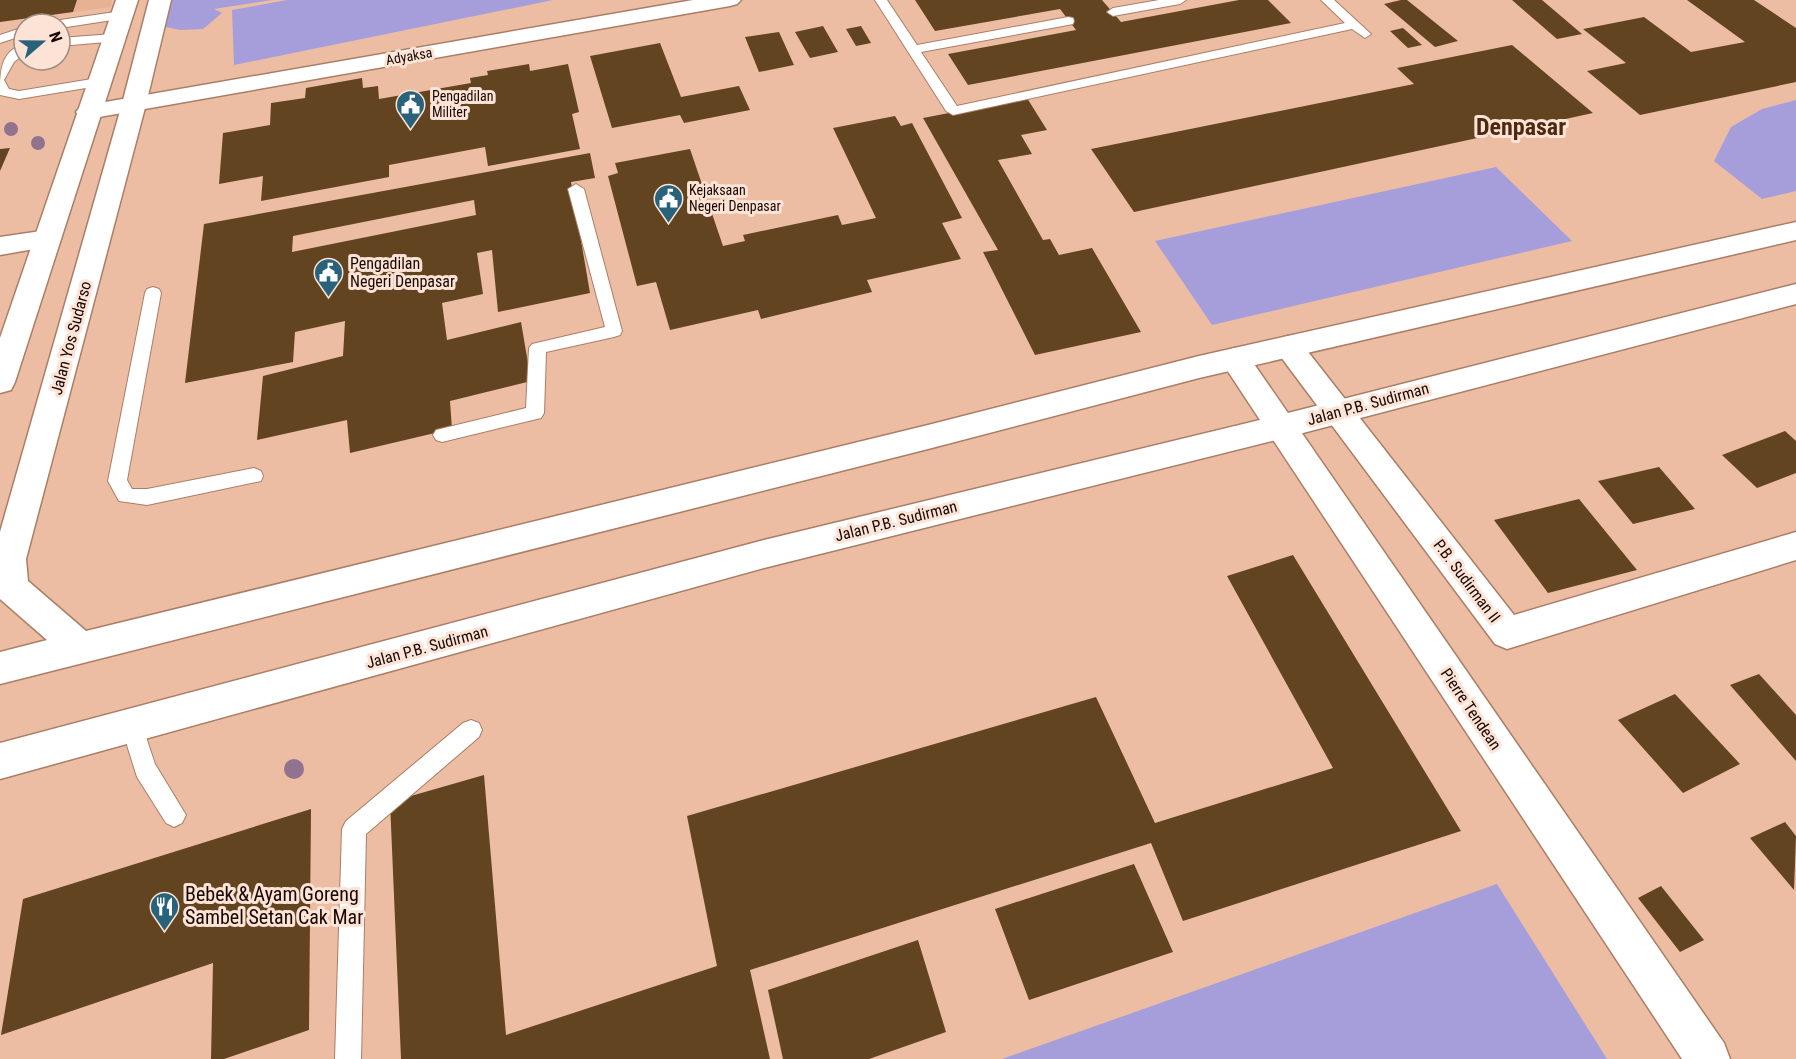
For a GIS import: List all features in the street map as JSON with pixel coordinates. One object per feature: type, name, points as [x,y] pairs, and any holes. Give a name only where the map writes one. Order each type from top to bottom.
[{"type":"street","name":"Jalan Yos Sudarso","points":[[80,647],[12,588],[9,559],[134,104],[160,0]]},
{"type":"street","name":"Adyaksa","points":[[88,112],[730,0]]},
{"type":"street","points":[[0,382],[112,38],[125,8]]},
{"type":"street","points":[[0,668],[1288,346],[1796,231]]},
{"type":"street","points":[[0,246],[48,239]]},
{"type":"street","name":"Jalan P.B. Sudirman","points":[[0,761],[764,554],[1280,427],[1796,294]]},
{"type":"street","name":"P.B. Sudirman II","points":[[1288,346],[1507,633],[1796,546]]},
{"type":"street","name":"Pierre Tendean","points":[[1235,359],[1708,1059]]},
{"type":"lane","points":[[881,0],[953,111],[1360,30],[1327,0]]},
{"type":"lane","points":[[1113,12],[1180,0]]},
{"type":"lane","points":[[72,21],[125,8]]},
{"type":"lane","points":[[913,50],[1068,21]]},
{"type":"lane","points":[[72,41],[112,38]]},
{"type":"lane","points":[[0,76],[12,57]]},
{"type":"lane","points":[[0,84],[4,92],[19,95],[98,82]]},
{"type":"lane","points":[[442,435],[535,413],[538,348],[614,331],[576,189]]},
{"type":"lane","points":[[153,293],[117,481],[126,496],[147,497],[254,476]]},
{"type":"lane","points":[[132,726],[144,769],[174,815]]},
{"type":"lane","points":[[348,1059],[354,830],[471,730]]},
{"type":"shaded area","points":[[0,0],[112,0],[111,7],[72,12],[12,12],[12,20],[0,22]]},
{"type":"shaded area","points":[[162,0],[272,0],[214,9],[222,13],[203,29],[181,30],[155,25]]},
{"type":"shaded area","points":[[287,0],[553,0],[234,65],[232,10]]},
{"type":"shaded area","points":[[1796,100],[1796,191],[1762,199],[1714,161],[1731,127],[1762,109]]},
{"type":"shaded area","points":[[1496,167],[1572,241],[1212,325],[1155,241]]},
{"type":"shaded area","points":[[1497,884],[1607,1059],[1002,1059]]},
{"type":"building","points":[[0,0],[77,0],[73,12],[12,12],[12,20],[0,22]]},
{"type":"building","points":[[915,0],[1102,0],[1121,22],[1239,0],[1268,0],[1291,23],[968,85],[948,54],[1076,30],[1060,9],[935,31]]},
{"type":"building","points":[[1407,0],[1458,41],[1435,47],[1384,4]]},
{"type":"building","points":[[1512,0],[1542,0],[1582,34],[1557,39]]},
{"type":"building","points":[[1687,0],[1754,0],[1796,28],[1796,82],[1640,115],[1587,71],[1626,63],[1583,29],[1644,17],[1691,52],[1745,42]]},
{"type":"building","points":[[823,26],[838,52],[810,58],[795,32]]},
{"type":"building","points":[[861,26],[871,43],[856,46],[846,29]]},
{"type":"building","points":[[1403,28],[1422,45],[1408,48],[1390,31]]},
{"type":"building","points":[[779,32],[794,65],[759,72],[745,37]]},
{"type":"building","points":[[660,43],[681,97],[739,86],[750,110],[684,123],[680,115],[612,128],[590,56]]},
{"type":"building","points":[[1512,45],[1593,113],[1134,212],[1091,149],[1414,84],[1397,68]]},
{"type":"building","name":"Pengadilan Militer","points":[[529,64],[530,71],[568,64],[579,112],[572,114],[580,149],[488,166],[485,147],[389,165],[389,177],[261,201],[263,176],[219,184],[223,133],[270,125],[271,103],[305,98],[306,88],[362,78],[363,88],[378,86],[379,99],[471,83],[470,78],[488,75],[487,71]]},
{"type":"building","points":[[1027,98],[1047,130],[1021,135],[1032,154],[998,160],[1043,240],[1050,239],[1059,255],[1092,248],[1141,332],[1035,355],[983,252],[998,250],[923,118]]},
{"type":"building","name":"Kejaksaan Negeri Denpasar","points":[[895,116],[901,126],[912,123],[962,218],[942,223],[961,259],[867,280],[872,292],[761,319],[758,310],[670,330],[656,282],[637,286],[608,176],[618,173],[615,163],[690,149],[723,246],[745,241],[743,235],[838,215],[842,225],[876,218],[833,128]]},
{"type":"building","points":[[10,148],[0,171],[0,149]]},
{"type":"building","name":"Pengadilan Negeri Denpasar","points":[[590,153],[595,178],[571,182],[590,293],[498,312],[492,250],[477,253],[483,294],[442,303],[447,340],[521,322],[531,381],[450,401],[452,429],[350,453],[347,420],[257,440],[263,376],[343,356],[345,321],[295,332],[293,362],[185,383],[204,224]],"holes":[[[474,200],[476,215],[292,252],[293,236]]]},
{"type":"building","points":[[1785,431],[1796,441],[1796,473],[1757,488],[1722,455]]},
{"type":"building","points":[[1659,467],[1695,509],[1633,524],[1598,481]]},
{"type":"building","points":[[1579,499],[1637,570],[1548,593],[1494,520]]},
{"type":"building","points":[[1293,555],[1461,831],[1183,921],[1151,843],[750,970],[770,1059],[401,1059],[390,802],[484,775],[506,1035],[717,966],[687,816],[1096,697],[1155,823],[1333,768],[1227,576]]},
{"type":"building","points":[[1759,674],[1796,715],[1796,761],[1730,685]]},
{"type":"building","points":[[1675,694],[1740,764],[1683,793],[1618,720]]},
{"type":"building","name":"Bebek & Ayam Goreng Sambel Setan Cak Mar","points":[[311,809],[309,1030],[224,1059],[211,1059],[213,963],[1,1035],[23,899]]},
{"type":"building","points":[[1785,822],[1796,836],[1794,890],[1750,838]]},
{"type":"building","points":[[1134,864],[1173,952],[1029,1000],[995,909]]},
{"type":"building","points":[[1661,886],[1704,940],[1680,952],[1638,898]]},
{"type":"building","points":[[918,940],[946,1032],[869,1059],[783,1059],[768,990]]},
{"type":"place","name":"Pengadilan Militer","points":[[411,130]]},
{"type":"place","name":"Kejaksaan Negeri Denpasar","points":[[668,224]]},
{"type":"place","name":"Pengadilan Negeri Denpasar","points":[[329,298]]},
{"type":"place","name":"Bebek & Ayam Goreng Sambel Setan Cak Mar","points":[[164,932]]},
{"type":"district","name":"Denpasar","points":[[1521,127]]}]
